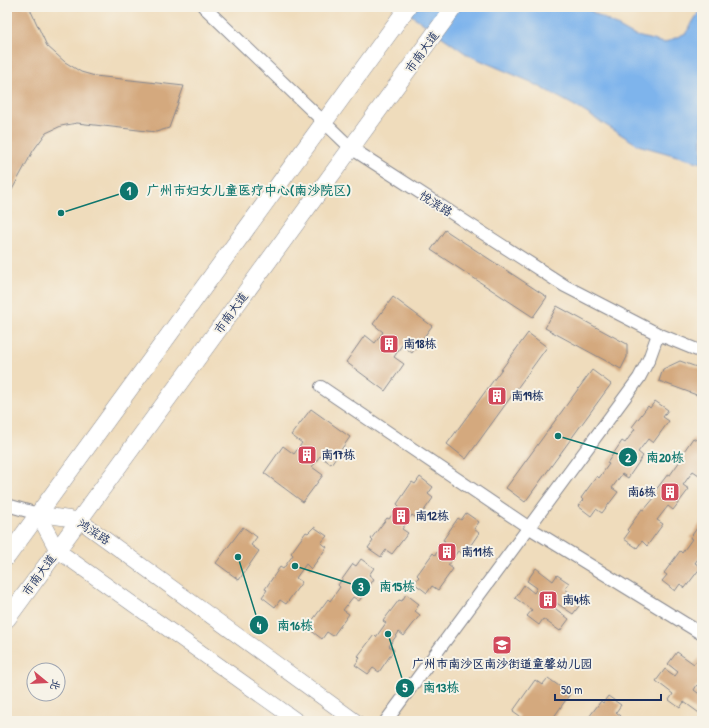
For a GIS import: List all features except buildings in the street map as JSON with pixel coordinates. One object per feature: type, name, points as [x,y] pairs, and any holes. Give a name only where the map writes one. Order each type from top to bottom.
[{"type":"main road","points":[[7,557],[408,7]]},
{"type":"main road","name":"市南大道","points":[[9,617],[454,7]]},
{"type":"street","name":"悦滨路","points":[[204,7],[351,148],[565,286],[658,334],[702,352]]},
{"type":"street","points":[[386,721],[638,378],[649,360],[658,334]]},
{"type":"street","points":[[321,388],[528,527],[702,634]]},
{"type":"street","points":[[7,505],[38,514],[57,550],[297,721]]},
{"type":"street","name":"鸿滨路","points":[[38,514],[80,520],[355,721]]},
{"type":"water","points":[[400,7],[584,7],[633,35],[664,43],[686,33],[702,7],[702,163],[638,145],[575,106],[531,82],[468,55]]},
{"type":"place","name":"广州市妇女儿童医疗中心(南沙院区)","points":[[61,213]]},
{"type":"place","name":"南18栋","points":[[389,344]]},
{"type":"place","name":"南19栋","points":[[497,396]]},
{"type":"place","name":"南20栋","points":[[558,436]]},
{"type":"place","name":"南17栋","points":[[307,455]]},
{"type":"place","name":"南6栋","points":[[670,492]]},
{"type":"place","name":"南12栋","points":[[401,516]]},
{"type":"place","name":"南11栋","points":[[447,552]]},
{"type":"place","name":"南16栋","points":[[238,557]]},
{"type":"place","name":"南15栋","points":[[295,566]]},
{"type":"place","name":"南4栋","points":[[548,600]]},
{"type":"place","name":"南13栋","points":[[388,634]]},
{"type":"place","name":"广州市南沙区南沙街道童馨幼儿园","points":[[502,645]]}]
